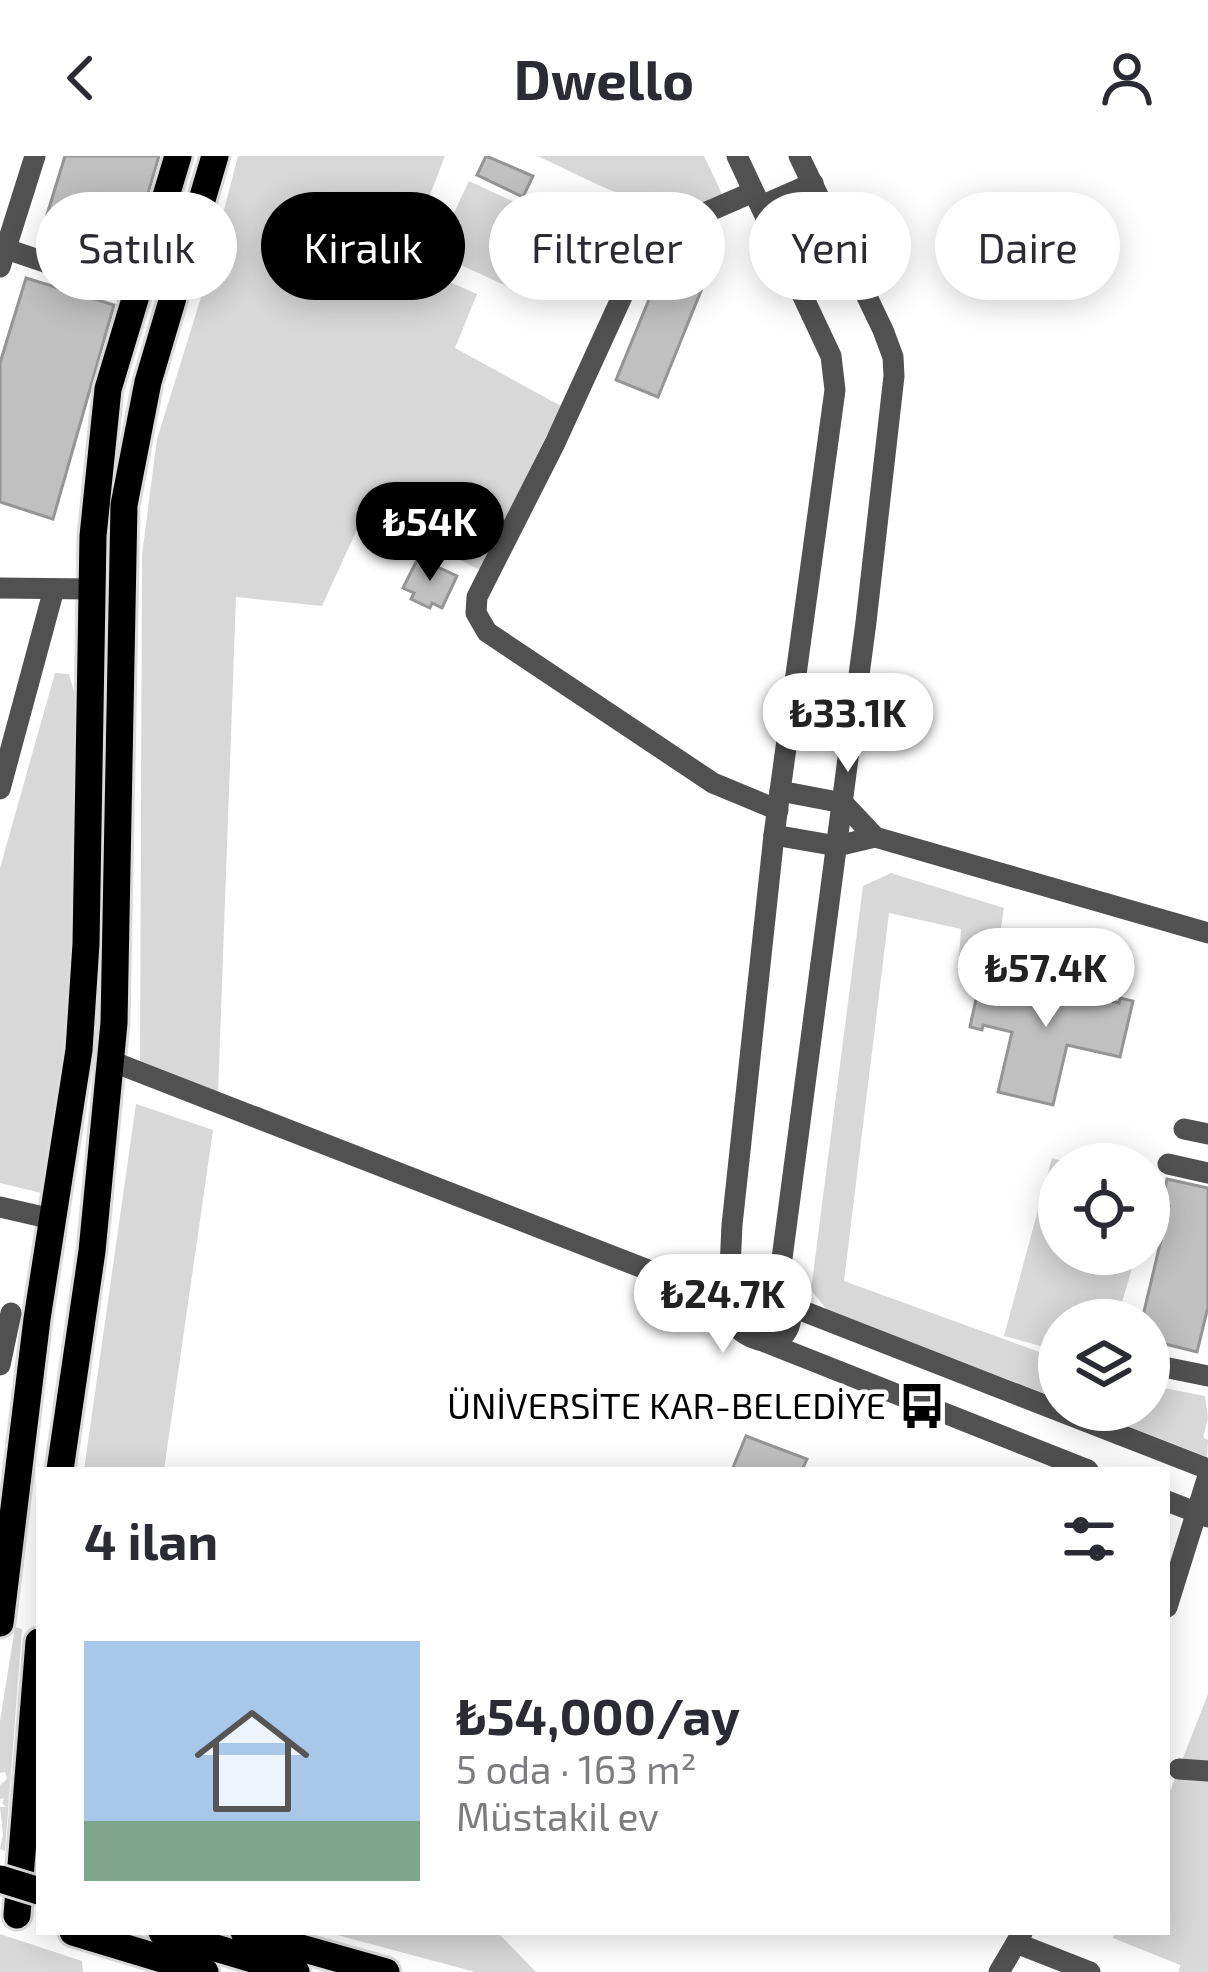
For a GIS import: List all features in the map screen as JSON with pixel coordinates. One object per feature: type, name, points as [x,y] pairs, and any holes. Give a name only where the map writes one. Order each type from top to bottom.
[{"type":"main road","points":[[167,192],[178,156]]},
{"type":"main road","points":[[60,1467],[92,1251],[111,1060],[124,505],[148,382],[215,156]]},
{"type":"main road","points":[[0,1623],[16,1314],[52,1219],[79,1050],[91,589],[108,389],[134,300]]},
{"type":"main road","points":[[19,1915],[16,1868],[36,1671]]},
{"type":"main road","points":[[79,1935],[135,1962],[205,1972]]},
{"type":"main road","points":[[176,1935],[296,1960],[386,1972]]},
{"type":"main road","points":[[250,1935],[296,1960]]},
{"type":"main road","points":[[272,1935],[296,1960]]},
{"type":"street","points":[[35,156],[2,254],[36,264]]},
{"type":"street","points":[[765,1342],[785,1330],[793,1166],[843,803],[893,357],[799,156]]},
{"type":"street","points":[[740,157],[754,192]]},
{"type":"street","points":[[782,192],[813,183]]},
{"type":"street","points":[[749,201],[670,217],[653,229],[477,597],[476,613],[487,632],[713,783],[779,801],[843,803],[875,837]]},
{"type":"street","points":[[805,300],[831,356],[835,390],[774,835],[732,1225],[730,1268],[735,1299],[731,1313],[746,1338],[1080,1467]]},
{"type":"street","points":[[0,588],[91,589]]},
{"type":"street","points":[[2,774],[54,589]]},
{"type":"street","points":[[774,835],[837,846],[875,837],[1208,933]]},
{"type":"street","points":[[111,1060],[735,1299]]},
{"type":"street","points":[[1184,1129],[1208,1134]]},
{"type":"street","points":[[1170,1164],[1208,1173]]},
{"type":"street","points":[[0,1207],[52,1219]]},
{"type":"street","points":[[735,1299],[754,1283],[773,1285],[786,1298],[1208,1473],[1203,1515],[1170,1599]]},
{"type":"street","points":[[0,1365],[16,1314]]},
{"type":"street","points":[[1170,1368],[1208,1376]]},
{"type":"street","points":[[1170,1502],[1203,1515]]},
{"type":"street","points":[[1179,1769],[1208,1771]]},
{"type":"street","points":[[999,1972],[1019,1938],[1090,1972]]},
{"type":"shaded area","points":[[238,156],[445,156],[431,192],[261,192],[261,300],[465,300],[465,289],[477,294],[455,348],[561,406],[480,570],[365,512],[322,606],[236,597],[218,1095],[140,1069],[142,555],[157,439],[200,300],[237,300],[237,192],[229,192]]},
{"type":"shaded area","points":[[537,156],[704,156],[721,192],[615,192]]},
{"type":"shaded area","points":[[469,181],[493,192],[489,192],[489,278],[465,267],[464,192]]},
{"type":"shaded area","points":[[55,673],[69,674],[75,695],[76,773],[69,1003],[45,1194],[0,1183],[0,868]]},
{"type":"shaded area","points":[[891,873],[1004,908],[995,969],[959,958],[961,929],[889,913],[844,1281],[1038,1351],[1038,1391],[827,1310],[811,1290],[863,886]]},
{"type":"shaded area","points":[[136,1104],[213,1130],[164,1467],[84,1467]]},
{"type":"shaded area","points":[[1038,1210],[1038,1275],[1130,1275],[1123,1299],[1038,1299],[1038,1345],[1004,1336]]},
{"type":"shaded area","points":[[1170,1389],[1205,1396],[1207,1457],[1141,1431],[1170,1431]]},
{"type":"shaded area","points":[[15,1627],[22,1629],[5,1851],[0,1849],[0,1807],[6,1807],[4,1798],[0,1799],[0,1785],[7,1779],[5,1772],[0,1773],[0,1721]]},
{"type":"shaded area","points":[[1208,1694],[1208,1972],[1179,1972],[1180,1965],[1113,1938],[1170,1935],[1170,1791]]},
{"type":"shaded area","points":[[0,1934],[82,1961],[83,1972],[0,1972]]},
{"type":"shaded area","points":[[337,1935],[500,1935],[536,1972],[475,1972]]},
{"type":"building","points":[[65,156],[159,156],[148,192],[54,192]]},
{"type":"building","points":[[486,156],[533,176],[525,192],[513,192],[477,175]]},
{"type":"building","points":[[26,278],[36,281],[36,300],[98,300],[114,305],[53,519],[0,502],[0,363]]},
{"type":"building","points":[[649,300],[697,300],[658,397],[616,380]]},
{"type":"building","points":[[418,558],[457,576],[442,608],[411,599],[414,593],[403,588]]},
{"type":"building","points":[[982,971],[1119,1003],[1120,998],[1133,1001],[1120,1057],[1067,1045],[1053,1105],[998,1092],[1012,1032],[970,1027]]},
{"type":"building","points":[[1170,1180],[1208,1188],[1208,1307],[1197,1352],[1170,1345],[1170,1299],[1147,1299],[1153,1275],[1170,1275]]},
{"type":"building","points":[[746,1436],[807,1459],[803,1467],[733,1467]]},
{"type":"place","name":"ÜNİVERSİTE KAR-BELEDİYE","points":[[922,1406]]}]
